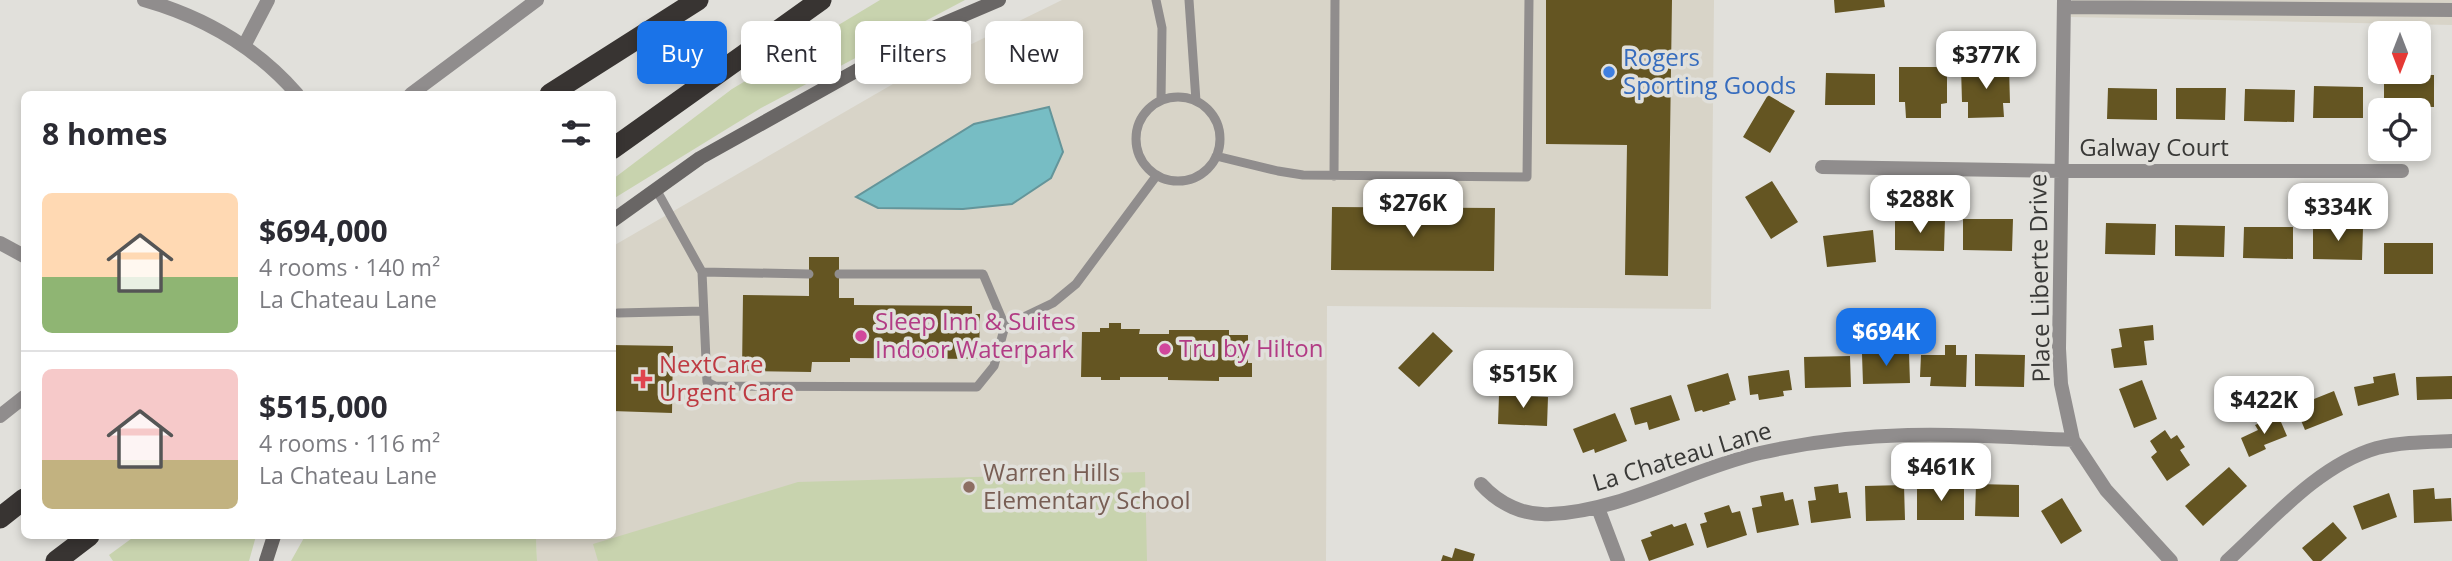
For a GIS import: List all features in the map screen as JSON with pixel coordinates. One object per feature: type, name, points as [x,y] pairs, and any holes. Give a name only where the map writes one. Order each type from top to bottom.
[{"type":"highway","points":[[555,91],[698,0]]},
{"type":"highway","points":[[616,146],[821,0]]},
{"type":"highway","points":[[0,518],[21,501]]},
{"type":"highway","points":[[57,561],[85,539]]},
{"type":"main road","points":[[616,218],[700,158],[930,29],[999,0]]},
{"type":"main road","points":[[266,561],[273,539]]},
{"type":"street","points":[[144,0],[197,19],[244,46],[275,70],[294,91]]},
{"type":"street","points":[[244,46],[268,0]]},
{"type":"street","points":[[415,91],[537,0]]},
{"type":"street","points":[[2064,4],[2344,5],[2452,10]]},
{"type":"street","name":"Place Liberte Drive","points":[[2064,4],[2059,349],[2061,384],[2074,440],[2106,490],[2171,561]]},
{"type":"street","name":"Galway Court","points":[[1822,167],[2061,171],[2402,171]]},
{"type":"street","points":[[0,243],[21,254]]},
{"type":"street","points":[[0,416],[21,399]]},
{"type":"street","name":"La Chateau Lane","points":[[1481,484],[1493,498],[1528,513],[1574,513],[1598,508],[1701,470],[1816,442],[1909,435],[2074,440]]},
{"type":"street","points":[[2227,561],[2293,500],[2346,461],[2375,449],[2408,442],[2452,442]]},
{"type":"street","points":[[1598,508],[1618,561]]},
{"type":"lane","points":[[1156,0],[1162,28],[1161,100]]},
{"type":"lane","points":[[1189,0],[1196,101]]},
{"type":"lane","points":[[1334,176],[1335,0]]},
{"type":"lane","points":[[1216,156],[1278,172],[1334,176],[1527,177],[1529,0]]},
{"type":"lane","points":[[1179,97],[1196,101],[1205,107],[1217,124],[1219,145],[1216,156],[1204,171],[1186,180],[1176,181],[1157,175],[1142,161],[1136,142],[1139,122],[1152,106],[1161,100],[1179,97]]},
{"type":"lane","points":[[1005,326],[1053,303],[1076,284],[1157,175]]},
{"type":"lane","points":[[657,191],[702,272],[707,382],[715,386],[977,387],[994,366],[1005,326],[984,274],[839,274]]},
{"type":"lane","points":[[702,272],[809,274]]},
{"type":"lane","points":[[618,313],[703,311]]},
{"type":"shaded area","points":[[1062,0],[1714,0],[1711,309],[1327,306],[1326,561],[537,561],[536,539],[616,539],[616,244],[893,84],[971,84],[971,44],[985,37],[985,84],[1083,84],[1083,21],[1019,21]]},
{"type":"shaded area","points":[[2072,0],[2452,0],[2452,25],[2431,25],[2431,21],[2368,21],[2368,23],[2071,17]]},
{"type":"green space","points":[[880,0],[965,0],[925,21],[855,21],[855,58],[841,66],[841,23]]},
{"type":"green space","points":[[741,84],[806,84],[761,108],[616,197],[616,177]]},
{"type":"green space","points":[[1145,472],[1147,561],[598,561],[593,544],[798,482]]},
{"type":"green space","points":[[131,539],[255,539],[249,561],[113,561],[109,555]]},
{"type":"green space","points":[[303,539],[536,539],[537,561],[291,561]]},
{"type":"water","points":[[1049,107],[1063,152],[1051,178],[1012,204],[963,209],[878,208],[856,197],[974,124]]},
{"type":"building","name":"Rogers Sporting Goods","points":[[1546,0],[1672,0],[1668,276],[1625,275],[1627,145],[1546,144]]},
{"type":"building","points":[[1834,0],[1884,0],[1885,7],[1835,13]]},
{"type":"building","points":[[1899,67],[1947,67],[1947,103],[1941,104],[1941,118],[1906,118],[1905,102],[1899,102]]},
{"type":"building","points":[[1961,67],[2009,67],[2010,103],[2003,103],[2004,117],[1968,118],[1968,102],[1962,102]]},
{"type":"building","points":[[1826,73],[1875,74],[1875,105],[1825,105]]},
{"type":"building","points":[[2431,75],[2434,75],[2434,107],[2431,107],[2431,98],[2384,98],[2384,84],[2431,84]]},
{"type":"building","points":[[2314,86],[2363,87],[2363,118],[2313,118]]},
{"type":"building","points":[[2108,88],[2157,89],[2157,120],[2107,119]]},
{"type":"building","points":[[2176,88],[2226,88],[2225,120],[2176,119]]},
{"type":"building","points":[[2245,89],[2295,90],[2294,122],[2244,121]]},
{"type":"building","points":[[1768,95],[1795,111],[1770,153],[1743,137]]},
{"type":"building","points":[[1772,181],[1798,222],[1771,239],[1745,197]]},
{"type":"building","points":[[1332,207],[1495,208],[1494,271],[1331,270]]},
{"type":"building","points":[[1895,219],[1945,219],[1944,251],[1895,250]]},
{"type":"building","points":[[1963,219],[2013,219],[2012,251],[1963,250]]},
{"type":"building","points":[[2106,223],[2156,224],[2155,255],[2105,254]]},
{"type":"building","points":[[2175,225],[2225,226],[2224,257],[2175,256]]},
{"type":"building","points":[[2244,227],[2293,227],[2293,259],[2243,258]]},
{"type":"building","points":[[2313,227],[2363,228],[2362,260],[2313,259]]},
{"type":"building","points":[[1873,230],[1876,262],[1827,267],[1823,236]]},
{"type":"building","points":[[2384,243],[2433,243],[2433,274],[2384,274]]},
{"type":"building","name":"Sleep Inn & Suites Indoor Waterpark","points":[[809,257],[839,257],[839,298],[854,298],[854,305],[972,306],[972,314],[980,314],[979,359],[850,358],[850,362],[812,362],[811,372],[742,371],[743,295],[809,296]]},
{"type":"building","name":"Tru by Hilton","points":[[1109,323],[1121,323],[1121,329],[1140,329],[1139,334],[1169,334],[1169,330],[1229,330],[1229,335],[1248,335],[1248,363],[1252,363],[1252,377],[1219,377],[1219,381],[1168,380],[1168,377],[1120,377],[1120,380],[1101,380],[1101,377],[1081,377],[1082,332],[1100,332],[1100,328],[1109,328]]},
{"type":"building","points":[[2153,325],[2154,340],[2144,341],[2147,365],[2114,368],[2111,349],[2122,347],[2119,329]]},
{"type":"building","points":[[1433,332],[1453,351],[1419,387],[1398,368]]},
{"type":"building","name":"NextCare Urgent Care","points":[[616,345],[673,346],[672,413],[616,411]]},
{"type":"building","points":[[1945,345],[1956,345],[1956,355],[1967,355],[1966,387],[1930,386],[1931,377],[1920,377],[1921,355],[1945,355]]},
{"type":"building","points":[[1909,353],[1910,383],[1863,384],[1862,354]]},
{"type":"building","points":[[1975,354],[2025,355],[2024,387],[1975,386]]},
{"type":"building","points":[[1850,356],[1851,387],[1805,388],[1804,357]]},
{"type":"building","points":[[1789,370],[1792,390],[1783,391],[1784,396],[1759,400],[1758,394],[1750,395],[1748,376]]},
{"type":"building","points":[[1728,373],[1736,400],[1703,412],[1695,412],[1687,385]]},
{"type":"building","points":[[2395,373],[2399,395],[2358,406],[2354,387],[2374,383],[2373,377]]},
{"type":"building","points":[[2452,376],[2452,399],[2417,400],[2416,377]]},
{"type":"building","points":[[2142,380],[2157,419],[2134,428],[2119,389]]},
{"type":"building","points":[[2334,391],[2343,415],[2305,430],[2292,399],[2301,395],[2304,403]]},
{"type":"building","points":[[1499,395],[1548,397],[1547,426],[1498,424]]},
{"type":"building","points":[[1671,395],[1680,420],[1649,430],[1647,422],[1635,425],[1630,408]]},
{"type":"building","points":[[1615,413],[1627,441],[1595,453],[1594,449],[1583,453],[1573,429]]},
{"type":"building","points":[[2278,415],[2287,436],[2264,445],[2266,449],[2249,457],[2241,438],[2258,430],[2255,425]]},
{"type":"building","points":[[2165,430],[2171,439],[2177,435],[2185,447],[2180,450],[2190,465],[2167,481],[2151,457],[2157,452],[2150,441]]},
{"type":"building","points":[[2229,467],[2247,486],[2203,526],[2185,506]]},
{"type":"building","points":[[1838,484],[1839,493],[1847,492],[1851,518],[1811,523],[1808,501],[1816,500],[1814,487]]},
{"type":"building","points":[[1976,484],[2019,485],[2019,517],[1975,516]]},
{"type":"building","points":[[1904,485],[1905,520],[1866,521],[1865,486]]},
{"type":"building","points":[[1929,485],[1964,488],[1964,520],[1917,520],[1917,489],[1929,489]]},
{"type":"building","points":[[2434,488],[2435,499],[2451,498],[2452,521],[2414,523],[2413,490]]},
{"type":"building","points":[[1783,492],[1785,501],[1793,499],[1799,525],[1757,533],[1752,508],[1762,506],[1760,496]]},
{"type":"building","points":[[2389,493],[2397,517],[2362,530],[2353,506]]},
{"type":"building","points":[[2062,498],[2082,531],[2061,544],[2041,511]]},
{"type":"building","points":[[1729,505],[1732,513],[1740,511],[1747,535],[1707,548],[1700,524],[1707,522],[1704,513]]},
{"type":"building","points":[[2333,522],[2347,538],[2321,561],[2313,561],[2302,548]]},
{"type":"building","points":[[1686,523],[1694,545],[1649,561],[1641,540],[1652,536],[1650,532],[1672,524],[1674,527]]},
{"type":"building","points":[[1455,548],[1475,554],[1473,561],[1441,561],[1443,555],[1452,558]]},
{"type":"place","name":"Rogers Sporting Goods","points":[[1609,72]]},
{"type":"place","name":"Sleep Inn & Suites Indoor Waterpark","points":[[861,336]]},
{"type":"place","name":"Tru by Hilton","points":[[1165,349]]},
{"type":"place","name":"NextCare Urgent Care","points":[[643,379]]},
{"type":"place","name":"Warren Hills Elementary School","points":[[969,487]]}]
